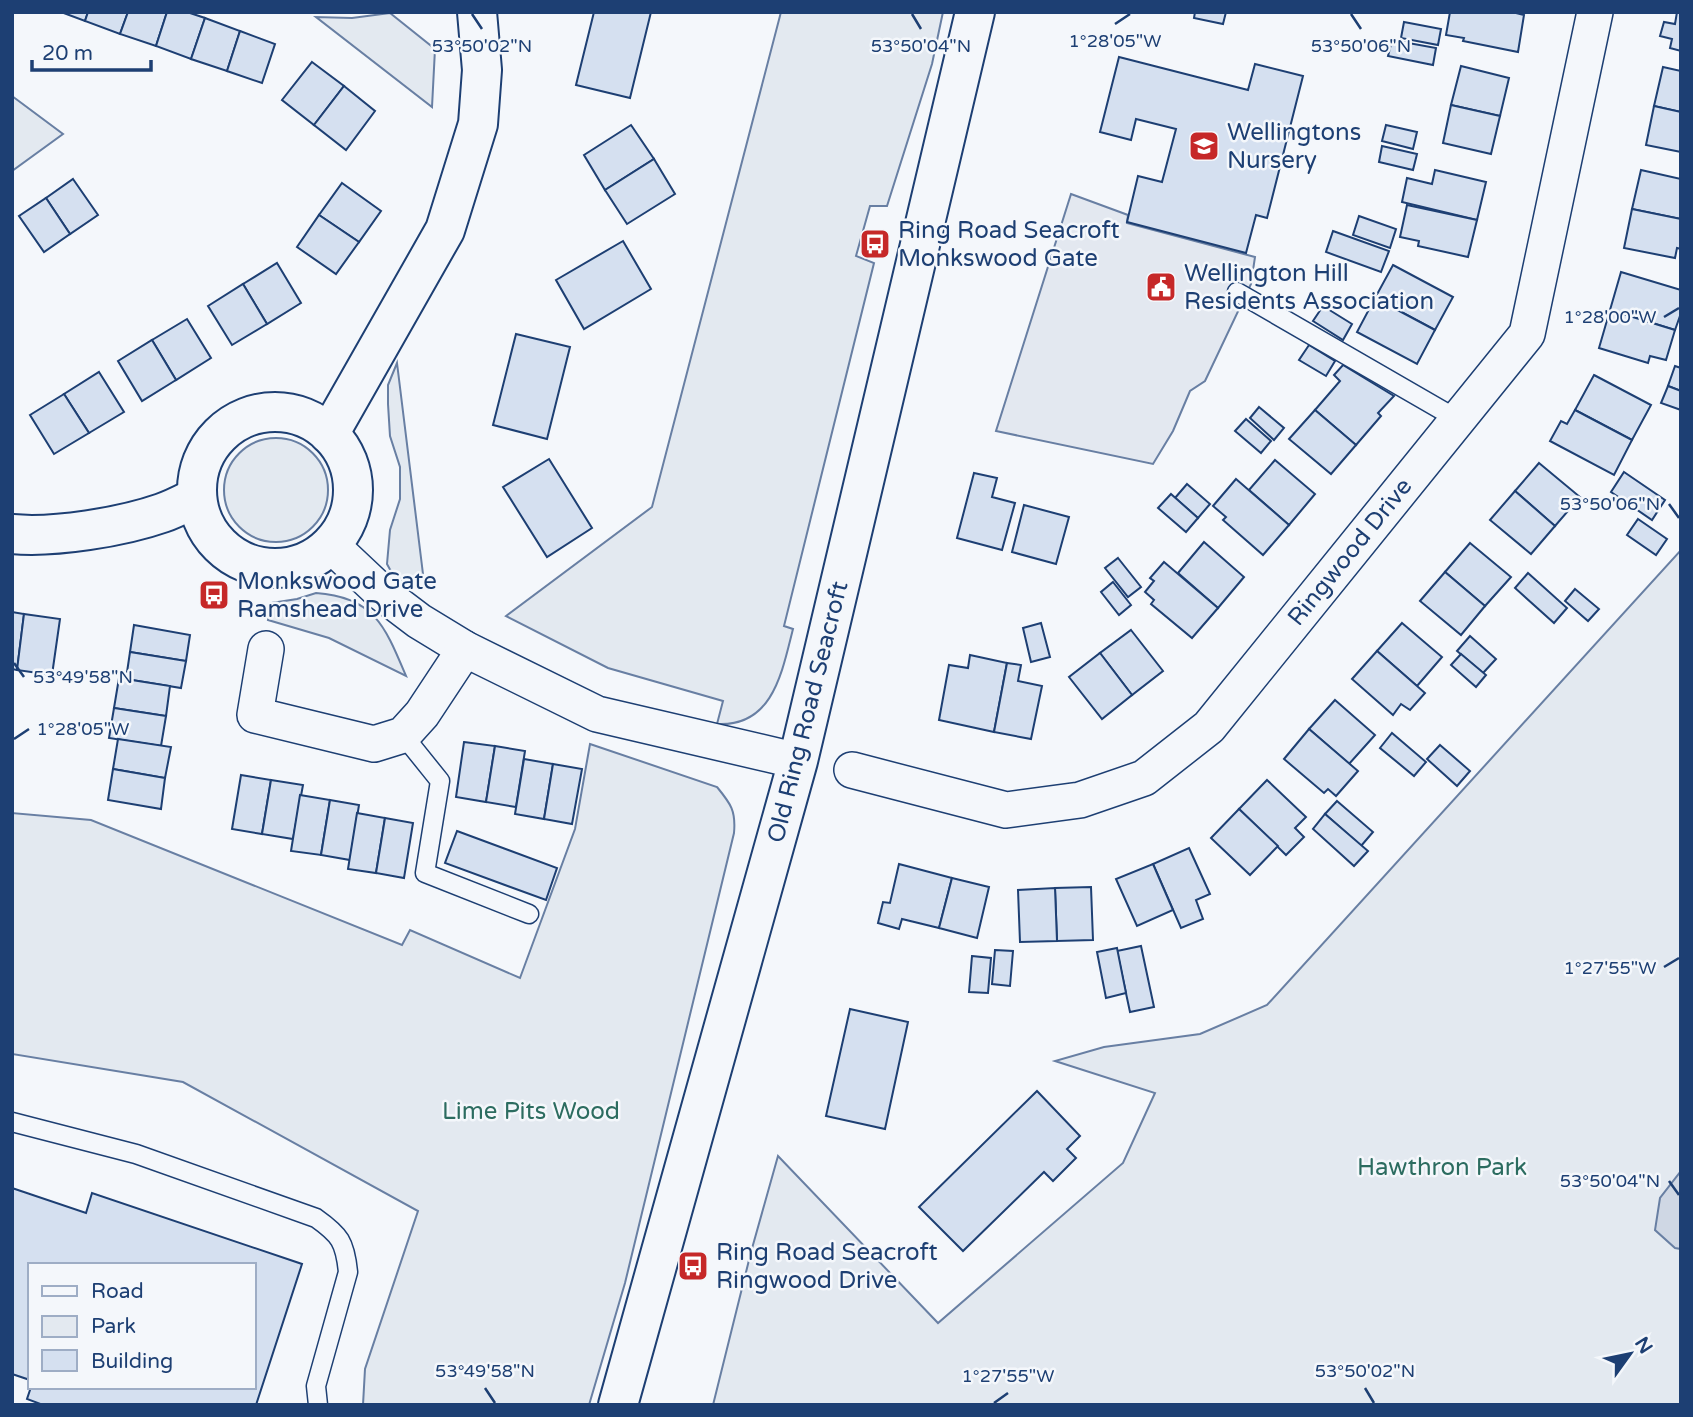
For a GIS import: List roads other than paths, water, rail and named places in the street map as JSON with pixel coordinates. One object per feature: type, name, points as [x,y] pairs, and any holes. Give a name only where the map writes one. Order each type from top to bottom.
[{"type":"main road","points":[[329,434],[445,230],[478,124],[482,70],[477,12]]},
{"type":"main road","name":"Old Ring Road Seacroft","points":[[618,1405],[798,761],[975,12]]},
{"type":"main road","points":[[282,412],[303,417],[322,427],[337,442],[347,460],[353,481],[347,523],[331,545],[318,556],[297,566],[275,569],[252,565],[231,555],[214,540],[202,520],[197,497],[198,474],[206,453],[219,435],[238,421],[259,414],[282,412]]},
{"type":"main road","points":[[12,534],[35,536],[118,524],[162,513],[197,497]]},
{"type":"street","name":"Ringwood Drive","points":[[852,770],[1006,810],[1080,800],[1144,778],[1209,727],[1527,334],[1595,12]]},
{"type":"street","points":[[331,545],[382,593],[419,621],[464,649],[597,714],[798,761]]},
{"type":"street","points":[[265,649],[255,715],[374,744],[403,735],[422,713],[464,649]]},
{"type":"lane","points":[[1237,292],[1457,419]]},
{"type":"lane","points":[[403,735],[440,781],[425,873],[529,914]]},
{"type":"lane","points":[[12,1122],[136,1154],[316,1218],[335,1231],[346,1252],[348,1272],[316,1386],[318,1405]]},
{"type":"place","name":"Wellingtons Nursery","points":[[1204,146]]},
{"type":"place","name":"Ring Road Seacroft Monkswood Gate","points":[[875,244]]},
{"type":"place","name":"Wellington Hill Residents Association","points":[[1161,287]]},
{"type":"place","name":"Monkswood Gate Ramshead Drive","points":[[214,595]]},
{"type":"place","name":"Ring Road Seacroft Ringwood Drive","points":[[693,1266]]},
{"type":"park label","name":"Lime Pits Wood","points":[[531,1111]]},
{"type":"park label","name":"Hawthron Park","points":[[1442,1167]]}]
